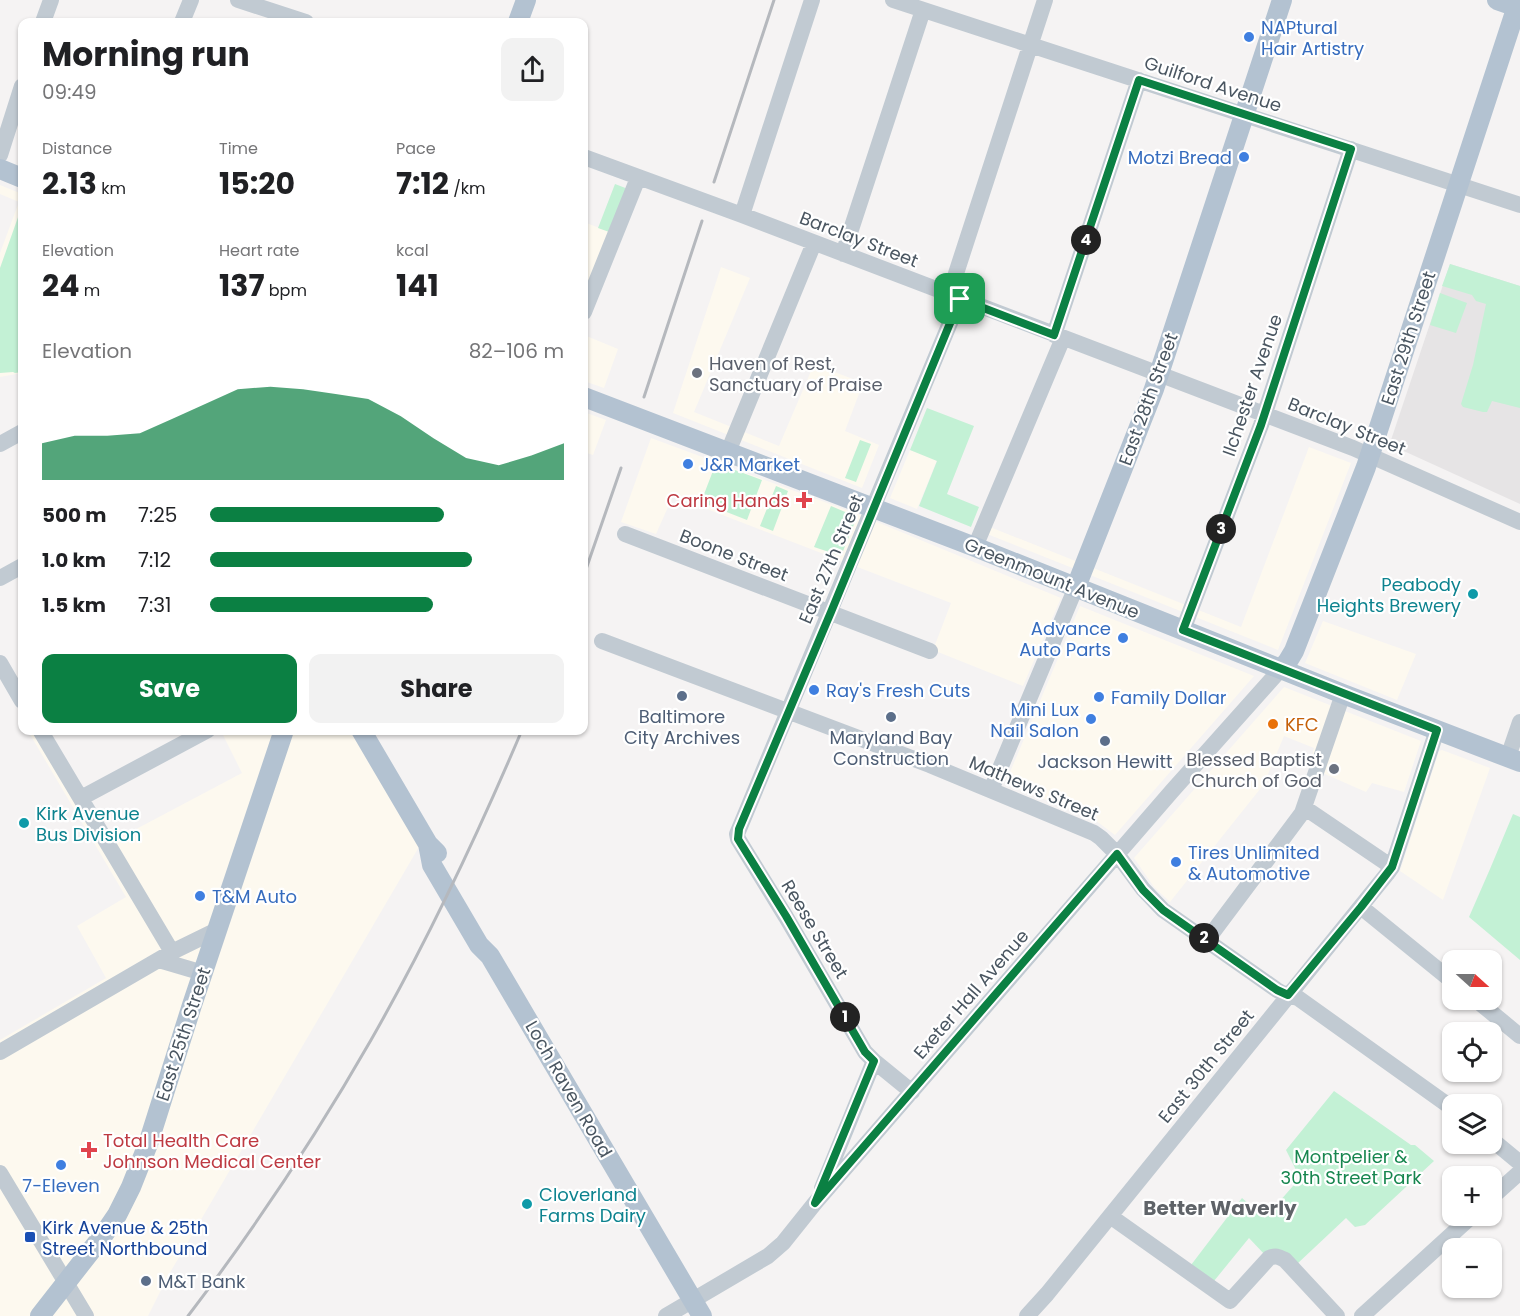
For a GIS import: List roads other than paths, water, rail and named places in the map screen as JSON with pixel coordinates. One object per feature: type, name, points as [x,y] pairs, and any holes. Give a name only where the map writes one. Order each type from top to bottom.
[{"type":"main road","points":[[519,18],[526,0]]},
{"type":"main road","name":"East 28th Street","points":[[1076,587],[1159,374],[1282,0]]},
{"type":"main road","points":[[1497,0],[1519,5]]},
{"type":"main road","name":"East 29th Street","points":[[1281,669],[1294,651],[1370,455],[1519,5]]},
{"type":"main road","points":[[0,169],[18,176]]},
{"type":"main road","name":"Greenmount Avenue","points":[[588,399],[874,507],[1514,760]]},
{"type":"main road","name":"East 25th Street","points":[[40,1316],[117,1215],[131,1187],[148,1144],[282,735]]},
{"type":"main road","name":"Loch Raven Road","points":[[364,735],[428,844],[432,865],[479,945],[490,956],[698,1308]]},
{"type":"street","points":[[44,18],[51,0]]},
{"type":"street","points":[[184,18],[191,0]]},
{"type":"street","points":[[742,215],[812,0]]},
{"type":"street","name":"Guilford Avenue","points":[[893,0],[1520,205]]},
{"type":"street","name":"East 27th Street","points":[[738,834],[874,507],[955,297],[1045,0]]},
{"type":"street","points":[[244,1],[294,18]]},
{"type":"street","points":[[843,254],[923,10]]},
{"type":"street","points":[[975,547],[1059,337],[1139,80]]},
{"type":"street","points":[[0,155],[18,99]]},
{"type":"street","name":"Ilchester Avenue","points":[[1183,630],[1264,414],[1351,149]]},
{"type":"street","name":"Barclay Street","points":[[588,159],[742,215],[1370,455],[1520,522]]},
{"type":"street","points":[[588,302],[638,178]]},
{"type":"street","points":[[728,452],[814,243]]},
{"type":"street","points":[[0,444],[18,434]]},
{"type":"street","name":"Boone Street","points":[[625,534],[930,651]]},
{"type":"street","points":[[0,578],[18,568]]},
{"type":"street","name":"East 28th Street","points":[[991,790],[1076,587]]},
{"type":"street","name":"Mathews Street","points":[[602,641],[789,711],[1094,833],[1117,854],[1143,890],[1168,914],[1277,990],[1298,998],[1442,1101]]},
{"type":"street","points":[[0,663],[18,693]]},
{"type":"street","name":"Exeter Hall Avenue","points":[[666,1316],[698,1308],[783,1243],[1117,854],[1281,669]]},
{"type":"street","points":[[1207,940],[1305,807],[1343,694]]},
{"type":"street","points":[[1514,760],[1520,722]]},
{"type":"street","name":"East 30th Street","points":[[1027,1316],[1392,867],[1437,730]]},
{"type":"street","points":[[43,735],[81,798],[165,956],[203,973]]},
{"type":"street","points":[[81,798],[199,735]]},
{"type":"street","points":[[1305,807],[1392,867]]},
{"type":"street","name":"Reese Street","points":[[738,834],[738,839],[792,926],[865,1052],[912,1092]]},
{"type":"street","points":[[1361,907],[1442,973]]},
{"type":"street","points":[[0,1052],[165,956],[217,930]]},
{"type":"street","points":[[1489,1010],[1520,1035]]},
{"type":"street","points":[[815,1203],[874,1061]]},
{"type":"street","points":[[1502,1148],[1520,1163]]},
{"type":"street","points":[[1502,1188],[1520,1172]]},
{"type":"street","points":[[0,1173],[86,1316]]},
{"type":"street","points":[[1110,1216],[1230,1301],[1269,1258],[1275,1256],[1285,1260],[1336,1316]]},
{"type":"street","points":[[1362,1316],[1461,1226]]},
{"type":"railway","points":[[714,182],[774,0]]},
{"type":"railway","points":[[644,397],[702,221]]},
{"type":"railway","points":[[588,563],[621,468]]},
{"type":"railway","points":[[188,1316],[284,1181],[371,1040],[451,887],[520,735]]},
{"type":"place","name":"NAPtural Hair Artistry","points":[[1249,37]]},
{"type":"place","name":"Motzi Bread","points":[[1244,157]]},
{"type":"place","name":"Haven of Rest, Sanctuary of Praise","points":[[697,373]]},
{"type":"place","name":"J&R Market","points":[[688,464]]},
{"type":"place","name":"Caring Hands","points":[[804,500]]},
{"type":"place","name":"Peabody Heights Brewery","points":[[1473,594]]},
{"type":"place","name":"Advance Auto Parts","points":[[1123,638]]},
{"type":"place","name":"Ray's Fresh Cuts","points":[[814,690]]},
{"type":"place","name":"Baltimore City Archives","points":[[682,696]]},
{"type":"place","name":"Family Dollar","points":[[1099,697]]},
{"type":"place","name":"Maryland Bay Construction","points":[[891,717]]},
{"type":"place","name":"Mini Lux Nail Salon","points":[[1091,719]]},
{"type":"place","name":"KFC","points":[[1273,724]]},
{"type":"place","name":"Jackson Hewitt","points":[[1105,741]]},
{"type":"place","name":"Blessed Baptist Church of God","points":[[1334,769]]},
{"type":"place","name":"Kirk Avenue Bus Division","points":[[24,823]]},
{"type":"place","name":"Tires Unlimited & Automotive","points":[[1176,862]]},
{"type":"place","name":"T&M Auto","points":[[200,896]]},
{"type":"place","name":"Total Health Care Johnson Medical Center","points":[[89,1150]]},
{"type":"place","name":"7-Eleven","points":[[61,1165]]},
{"type":"place","name":"Cloverland Farms Dairy","points":[[527,1204]]},
{"type":"place","name":"Kirk Avenue & 25th Street Northbound","points":[[30,1237]]},
{"type":"place","name":"M&T Bank","points":[[146,1281]]},
{"type":"district","name":"Better Waverly","points":[[1220,1208]]},
{"type":"park label","name":"Montpelier & 30th Street Park","points":[[1351,1166]]}]
